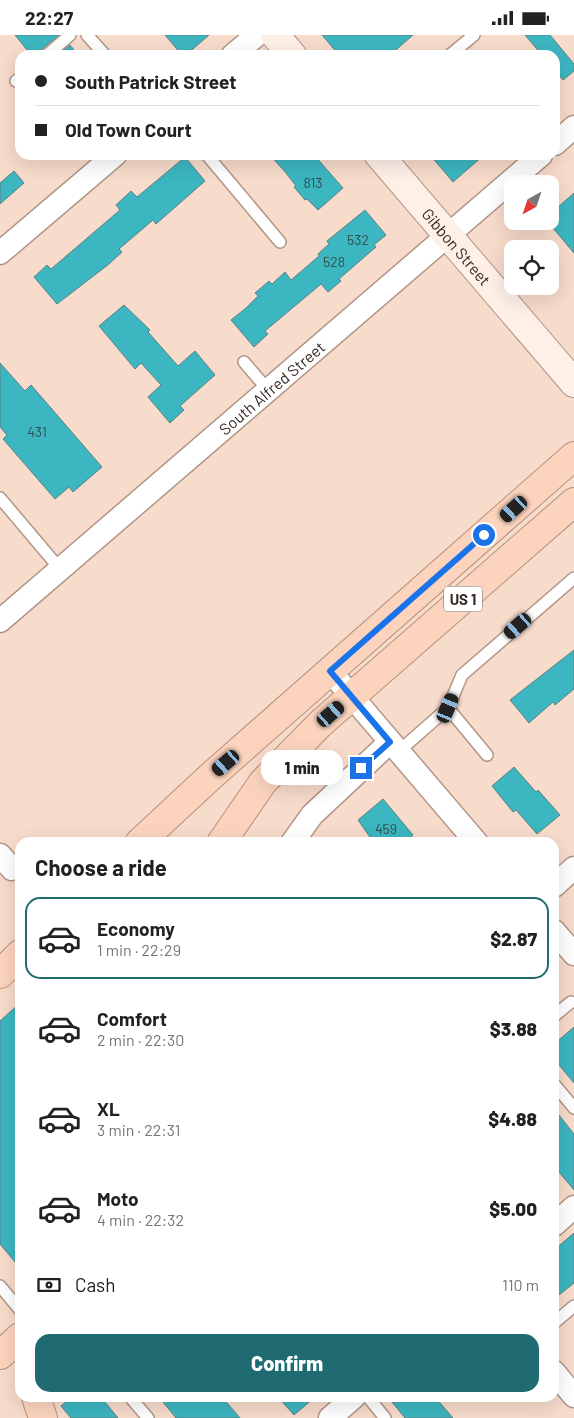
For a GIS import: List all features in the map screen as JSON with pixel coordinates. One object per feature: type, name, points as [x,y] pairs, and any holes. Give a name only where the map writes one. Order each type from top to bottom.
[{"type":"highway","name":"US 1","points":[[146,837],[330,671],[574,456]]},
{"type":"highway","name":"US 1","points":[[225,837],[263,782],[321,723],[574,502]]},
{"type":"highway","points":[[0,974],[15,959]]},
{"type":"highway","points":[[0,1355],[15,1342]]},
{"type":"highway","points":[[38,1402],[43,1418]]},
{"type":"main road","points":[[275,35],[288,50]]},
{"type":"main road","name":"Gibbon Street","points":[[383,160],[574,383]]},
{"type":"street","points":[[239,50],[257,35]]},
{"type":"street","points":[[560,139],[574,127]]},
{"type":"street","points":[[0,253],[109,160]]},
{"type":"street","name":"South Alfred Street","points":[[0,621],[536,160]]},
{"type":"street","points":[[330,671],[472,837]]},
{"type":"street","points":[[296,837],[312,815],[394,747]]},
{"type":"street","points":[[559,882],[574,868]]},
{"type":"street","points":[[559,937],[574,954]]},
{"type":"street","points":[[559,1220],[574,1207]]},
{"type":"street","points":[[559,1378],[574,1396]]},
{"type":"street","points":[[330,1418],[348,1402]]},
{"type":"lane","points":[[53,50],[70,35]]},
{"type":"lane","points":[[88,35],[101,50]]},
{"type":"lane","points":[[456,50],[474,35]]},
{"type":"lane","points":[[211,160],[280,242]]},
{"type":"lane","points":[[244,362],[268,390]]},
{"type":"lane","points":[[0,498],[60,569]]},
{"type":"lane","points":[[394,747],[448,708],[462,675],[574,578]]},
{"type":"lane","points":[[448,708],[488,755]]},
{"type":"lane","points":[[559,1012],[571,1001]]},
{"type":"lane","points":[[559,1090],[574,1108]]},
{"type":"lane","points":[[0,1286],[15,1304]]},
{"type":"lane","points":[[559,1319],[574,1306]]},
{"type":"lane","points":[[134,1402],[148,1418]]},
{"type":"lane","points":[[372,1402],[386,1418]]},
{"type":"building","points":[[15,35],[59,35],[42,50],[27,50]]},
{"type":"building","points":[[165,35],[209,35],[192,50],[178,50]]},
{"type":"building","points":[[322,35],[413,35],[396,50],[335,50]]},
{"type":"building","points":[[525,35],[550,35],[574,64],[574,71],[563,80],[560,77],[560,50],[538,50]]},
{"type":"building","points":[[70,45],[74,50],[64,50]]},
{"type":"building","points":[[181,160],[188,160],[205,181],[156,224],[153,220],[119,249],[122,252],[109,264],[57,304],[34,277],[47,265],[51,269],[120,210],[116,205],[131,191],[137,197]]},
{"type":"building","points":[[274,160],[318,160],[343,188],[318,210],[307,199],[305,200],[294,187],[296,186]]},
{"type":"building","points":[[434,160],[478,160],[453,182]]},
{"type":"building","points":[[14,171],[24,183],[0,204],[0,183]]},
{"type":"building","points":[[574,193],[574,253],[555,230],[559,230],[559,206]]},
{"type":"building","points":[[365,210],[386,235],[374,245],[376,247],[339,279],[341,281],[328,292],[321,284],[265,331],[268,334],[254,347],[231,320],[258,296],[255,293],[269,281],[272,284],[285,272],[291,280],[319,256],[318,254],[329,244],[327,241]]},
{"type":"building","points":[[124,305],[150,330],[148,332],[178,366],[195,351],[215,375],[180,406],[184,410],[170,423],[148,397],[161,385],[141,363],[135,369],[99,326]]},
{"type":"building","points":[[0,363],[25,391],[31,385],[102,467],[73,492],[69,487],[55,499],[3,439],[7,435],[0,427]]},
{"type":"building","points":[[574,650],[574,689],[555,705],[553,702],[529,723],[510,700]]},
{"type":"building","points":[[514,767],[560,815],[537,834],[516,810],[513,812],[492,786]]},
{"type":"building","points":[[383,799],[413,835],[411,837],[370,837],[358,820]]},
{"type":"building","points":[[15,1008],[15,1262],[0,1244],[0,1021]]},
{"type":"building","points":[[574,1027],[574,1083],[559,1065],[559,1040]]},
{"type":"building","points":[[559,1115],[574,1134],[574,1190],[559,1172]]},
{"type":"building","points":[[574,1233],[574,1283],[559,1295],[559,1246]]},
{"type":"building","points":[[66,1402],[105,1402],[118,1418],[71,1418],[61,1406]]},
{"type":"building","points":[[163,1402],[226,1402],[240,1418],[176,1418]]},
{"type":"building","points":[[282,1402],[309,1402],[294,1415]]},
{"type":"building","points":[[392,1402],[439,1402],[453,1418],[405,1418]]},
{"type":"route","points":[[361,768],[390,742],[330,671],[484,535]]}]
